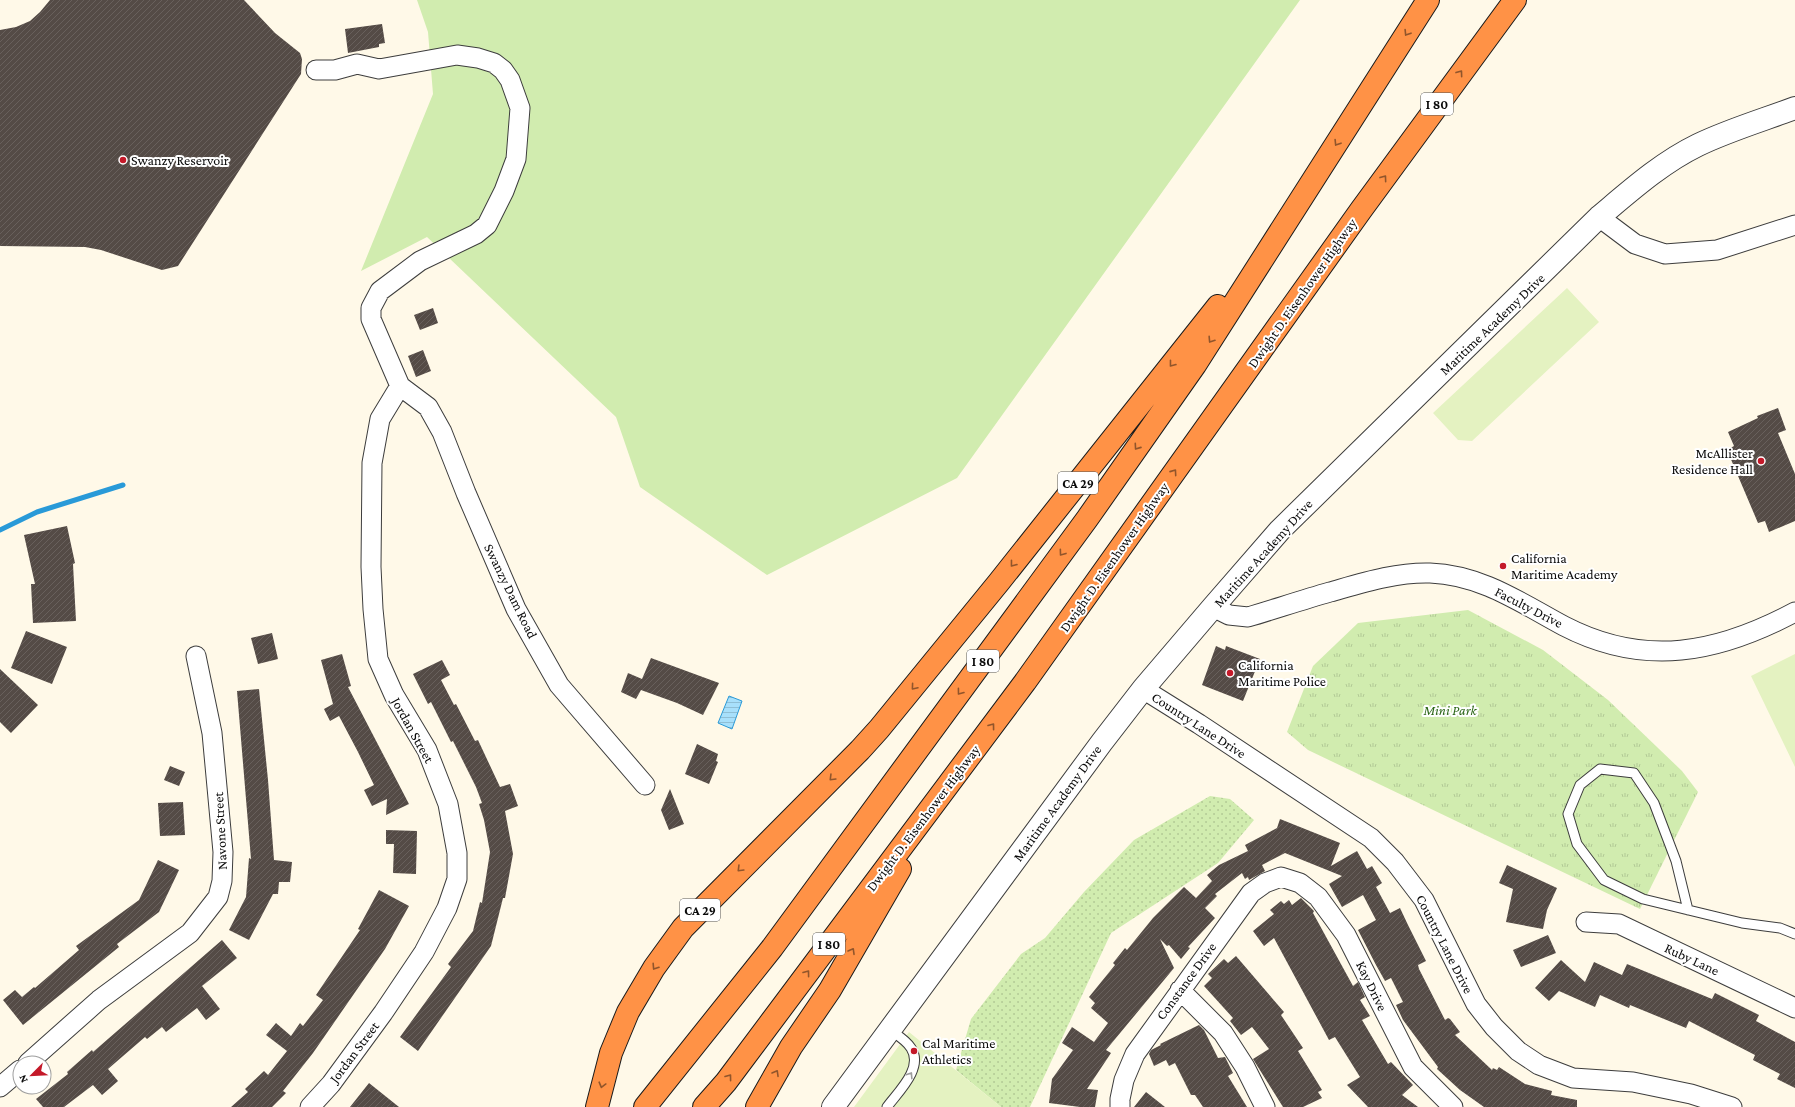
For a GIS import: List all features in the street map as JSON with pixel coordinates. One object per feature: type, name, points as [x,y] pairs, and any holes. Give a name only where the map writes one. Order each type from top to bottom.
[{"type":"highway","name":"I 80","points":[[650,1102],[772,948],[1087,519],[1195,365],[1428,0]]},
{"type":"highway","name":"Dwight D. Eisenhower Highway","points":[[704,1107],[726,1082],[1030,675],[1361,210],[1487,35],[1515,0]]},
{"type":"highway","name":"CA 29","points":[[597,1107],[611,1053],[628,1012],[654,968],[683,928],[879,729],[999,582],[1292,213]]},
{"type":"highway","points":[[757,1107],[791,1047],[830,990],[952,779]]},
{"type":"street","points":[[316,70],[335,70],[358,64],[379,69],[458,55],[478,58],[494,63],[503,70],[510,80],[517,95],[520,108],[520,126],[516,159],[504,191],[487,225],[476,234],[420,261],[380,291],[371,308],[371,318],[400,386]]},
{"type":"street","name":"Maritime Academy Drive","points":[[833,1107],[1143,689],[1280,530],[1599,217],[1658,169],[1698,145],[1795,108]]},
{"type":"street","points":[[1599,217],[1635,244],[1665,254],[1717,250],[1795,225]]},
{"type":"street","name":"Swanzy Dam Road","points":[[400,386],[428,407],[442,432],[466,494],[516,609],[559,685],[645,785]]},
{"type":"street","name":"Jordan Street","points":[[310,1107],[330,1084],[366,1037],[424,952],[448,908],[457,879],[457,853],[448,804],[427,750],[394,695],[378,659],[372,581],[372,463],[380,419],[400,386]]},
{"type":"street","name":"Faculty Drive","points":[[1213,607],[1229,615],[1248,617],[1372,580],[1397,575],[1430,573],[1456,577],[1492,588],[1522,601],[1564,626],[1592,638],[1634,649],[1657,651],[1676,651],[1730,640],[1756,632],[1795,612]]},
{"type":"street","name":"Navone Street","points":[[37,1055],[99,1000],[190,933],[218,898],[222,881],[223,852],[212,733],[196,656]]},
{"type":"street","name":"Country Lane Drive","points":[[1143,689],[1199,724],[1371,838],[1395,862],[1424,900],[1476,1004],[1494,1027],[1518,1051],[1539,1065],[1573,1078],[1633,1082],[1691,1094],[1732,1107]]},
{"type":"street","name":"Constance Drive","points":[[1120,1107],[1124,1080],[1134,1054],[1251,893],[1265,883],[1281,877]]},
{"type":"street","name":"Kay Drive","points":[[1281,877],[1300,884],[1318,897],[1346,935],[1414,1068],[1453,1107]]},
{"type":"street","name":"Ruby Lane","points":[[1586,922],[1619,924],[1795,1008]]},
{"type":"street","points":[[1180,990],[1223,1033],[1245,1067],[1265,1107]]},
{"type":"street","points":[[0,1087],[12,1077]]},
{"type":"lane","points":[[1688,910],[1676,861],[1654,803],[1634,773],[1600,769],[1580,784],[1568,814],[1577,844],[1604,880],[1643,899],[1688,910],[1742,922],[1780,928],[1795,934]]},
{"type":"lane","points":[[887,1107],[913,1071],[915,1063],[911,1048],[890,1030]]},
{"type":"green space","points":[[417,0],[1300,0],[957,478],[767,575],[640,487],[616,417],[427,237],[361,271],[433,94],[428,32]]},
{"type":"green space","points":[[1567,288],[1599,322],[1472,441],[1458,440],[1433,413]]},
{"type":"green space","name":"Mini Park","points":[[1468,610],[1543,650],[1608,700],[1682,771],[1698,792],[1640,909],[1308,750],[1287,732],[1313,666],[1358,623]]},
{"type":"green space","points":[[1795,654],[1795,767],[1751,676]]},
{"type":"green space","points":[[1210,796],[1230,799],[1254,820],[1218,863],[1111,933],[1030,1107],[1001,1107],[956,1070],[971,1019],[1021,954],[1045,938],[1084,892],[1134,840]]},
{"type":"green space","name":"Cal Maritime Athletics","points":[[909,1032],[1001,1107],[854,1107]]},
{"type":"water","points":[[729,696],[742,701],[732,729],[718,723]]},
{"type":"building","name":"Swanzy Reservoir","points":[[50,0],[244,0],[275,33],[300,53],[302,59],[301,74],[178,266],[162,270],[101,250],[85,247],[0,246],[0,30],[16,27],[30,21]]},
{"type":"building","points":[[382,24],[385,43],[379,44],[379,47],[348,53],[345,29]]},
{"type":"building","points":[[433,308],[438,323],[420,330],[414,315]]},
{"type":"building","points":[[423,350],[431,371],[416,377],[408,356]]},
{"type":"building","name":"McAllister Residence Hall","points":[[1778,408],[1786,430],[1778,433],[1795,474],[1795,521],[1769,532],[1765,521],[1758,523],[1727,450],[1734,446],[1728,432],[1758,418],[1757,416]]},
{"type":"building","points":[[67,526],[75,563],[73,564],[76,621],[33,623],[31,584],[35,584],[24,535]]},
{"type":"building","points":[[26,631],[67,647],[52,684],[11,668]]},
{"type":"building","points":[[272,633],[278,659],[258,664],[251,638]]},
{"type":"building","points":[[1216,646],[1225,650],[1226,646],[1260,659],[1243,701],[1202,685]]},
{"type":"building","points":[[342,654],[351,686],[348,687],[409,804],[386,815],[387,799],[372,806],[364,790],[374,785],[339,716],[330,721],[324,709],[333,704],[321,660]]},
{"type":"building","points":[[651,658],[719,683],[703,715],[677,703],[641,690],[636,699],[621,692],[628,673],[642,679]]},
{"type":"building","points":[[442,660],[450,675],[441,680],[454,705],[456,704],[475,741],[478,740],[500,787],[510,784],[518,806],[505,811],[513,854],[505,898],[503,898],[491,946],[418,1051],[400,1037],[451,967],[448,964],[473,931],[480,902],[482,903],[490,852],[484,820],[479,804],[482,803],[476,787],[453,741],[451,742],[431,702],[428,704],[413,674]]},
{"type":"building","points":[[0,669],[38,705],[11,733],[0,722]]},
{"type":"building","points":[[259,689],[274,860],[292,862],[290,882],[279,882],[278,894],[273,894],[249,940],[229,930],[246,897],[249,858],[251,859],[237,691]]},
{"type":"building","points":[[697,744],[718,754],[716,761],[718,762],[709,784],[685,774]]},
{"type":"building","points":[[170,766],[185,772],[179,786],[164,780]]},
{"type":"building","points":[[670,789],[684,824],[669,830],[661,810]]},
{"type":"building","points":[[183,802],[185,835],[160,836],[158,803]]},
{"type":"building","points":[[1280,819],[1340,843],[1331,866],[1357,851],[1367,869],[1372,866],[1382,883],[1376,887],[1390,913],[1400,908],[1426,961],[1418,965],[1419,969],[1445,1020],[1448,1018],[1450,1019],[1460,1032],[1455,1035],[1492,1070],[1493,1068],[1497,1070],[1499,1067],[1525,1084],[1552,1091],[1551,1095],[1577,1100],[1577,1107],[1484,1107],[1460,1090],[1437,1069],[1438,1067],[1403,1020],[1396,1005],[1403,1002],[1391,978],[1385,981],[1358,930],[1376,920],[1363,895],[1342,907],[1329,884],[1342,876],[1285,853],[1262,865],[1265,871],[1249,880],[1248,877],[1245,879],[1242,873],[1215,894],[1217,896],[1205,908],[1215,918],[1188,947],[1190,948],[1181,959],[1169,945],[1167,946],[1160,939],[1174,968],[1106,1050],[1111,1053],[1087,1089],[1098,1090],[1095,1107],[1080,1107],[1049,1103],[1052,1079],[1073,1050],[1062,1043],[1072,1027],[1094,1042],[1108,1023],[1091,1008],[1095,1003],[1089,997],[1115,965],[1113,963],[1125,948],[1127,950],[1153,918],[1184,887],[1196,898],[1212,881],[1207,875],[1219,865],[1248,851],[1245,845],[1277,828]]},
{"type":"building","points":[[386,830],[417,831],[416,874],[393,873],[394,844],[386,844]]},
{"type":"building","points":[[158,860],[179,870],[159,912],[117,944],[119,947],[23,1025],[3,1000],[15,990],[22,997],[34,987],[35,988],[79,950],[76,946],[139,900]]},
{"type":"building","points":[[1507,865],[1557,888],[1547,910],[1543,929],[1506,922],[1513,889],[1499,883]]},
{"type":"building","points":[[379,890],[409,906],[385,949],[313,1053],[283,1091],[286,1093],[272,1107],[231,1107],[248,1092],[245,1089],[264,1071],[268,1075],[287,1051],[266,1035],[276,1023],[291,1036],[300,1023],[303,1026],[323,1000],[316,995],[360,930],[358,929]]},
{"type":"building","points":[[1301,898],[1314,911],[1313,913],[1353,986],[1358,982],[1365,997],[1360,1000],[1370,1016],[1362,1020],[1388,1064],[1391,1062],[1413,1085],[1402,1095],[1418,1107],[1368,1107],[1347,1085],[1360,1077],[1335,1037],[1329,1040],[1274,938],[1264,946],[1253,931],[1274,914],[1270,910],[1281,901],[1284,904],[1289,900],[1292,905]]},
{"type":"building","points":[[1548,935],[1556,953],[1521,967],[1513,950]]},
{"type":"building","points":[[222,940],[237,958],[202,986],[220,1009],[206,1020],[197,1008],[166,1032],[162,1027],[147,1039],[145,1037],[108,1069],[118,1081],[102,1095],[93,1085],[64,1107],[43,1107],[36,1099],[41,1095],[52,1095],[52,1086],[68,1074],[67,1072],[92,1050],[93,1052]]},
{"type":"building","points":[[1236,956],[1284,1012],[1281,1015],[1303,1048],[1298,1051],[1322,1090],[1318,1092],[1322,1098],[1303,1107],[1283,1107],[1253,1059],[1269,1049],[1252,1027],[1241,1035],[1230,1021],[1233,1018],[1204,986],[1212,978],[1208,974],[1224,959],[1228,963]]},
{"type":"building","points":[[1561,960],[1585,982],[1594,962],[1622,975],[1627,964],[1712,999],[1715,993],[1759,1015],[1756,1021],[1795,1042],[1795,1088],[1777,1079],[1780,1074],[1753,1060],[1755,1055],[1689,1021],[1686,1028],[1630,1005],[1629,1008],[1600,995],[1595,1007],[1559,991],[1549,1001],[1535,988]]},
{"type":"building","points":[[1199,1025],[1204,1030],[1218,1058],[1225,1057],[1233,1073],[1228,1076],[1247,1107],[1203,1107],[1195,1095],[1191,1095],[1175,1063],[1169,1066],[1166,1060],[1154,1066],[1149,1054],[1151,1050]]},
{"type":"building","points":[[369,1083],[399,1107],[350,1107]]},
{"type":"building","points":[[1146,1092],[1165,1107],[1134,1107]]},
{"type":"waterway","points":[[0,530],[37,512],[123,485]]},
{"type":"place","name":"Swanzy Reservoir","points":[[123,160]]},
{"type":"place","name":"McAllister Residence Hall","points":[[1761,461]]},
{"type":"place","name":"California Maritime Academy","points":[[1503,566]]},
{"type":"place","name":"California Maritime Police","points":[[1230,673]]},
{"type":"place","name":"Cal Maritime Athletics","points":[[914,1051]]}]
